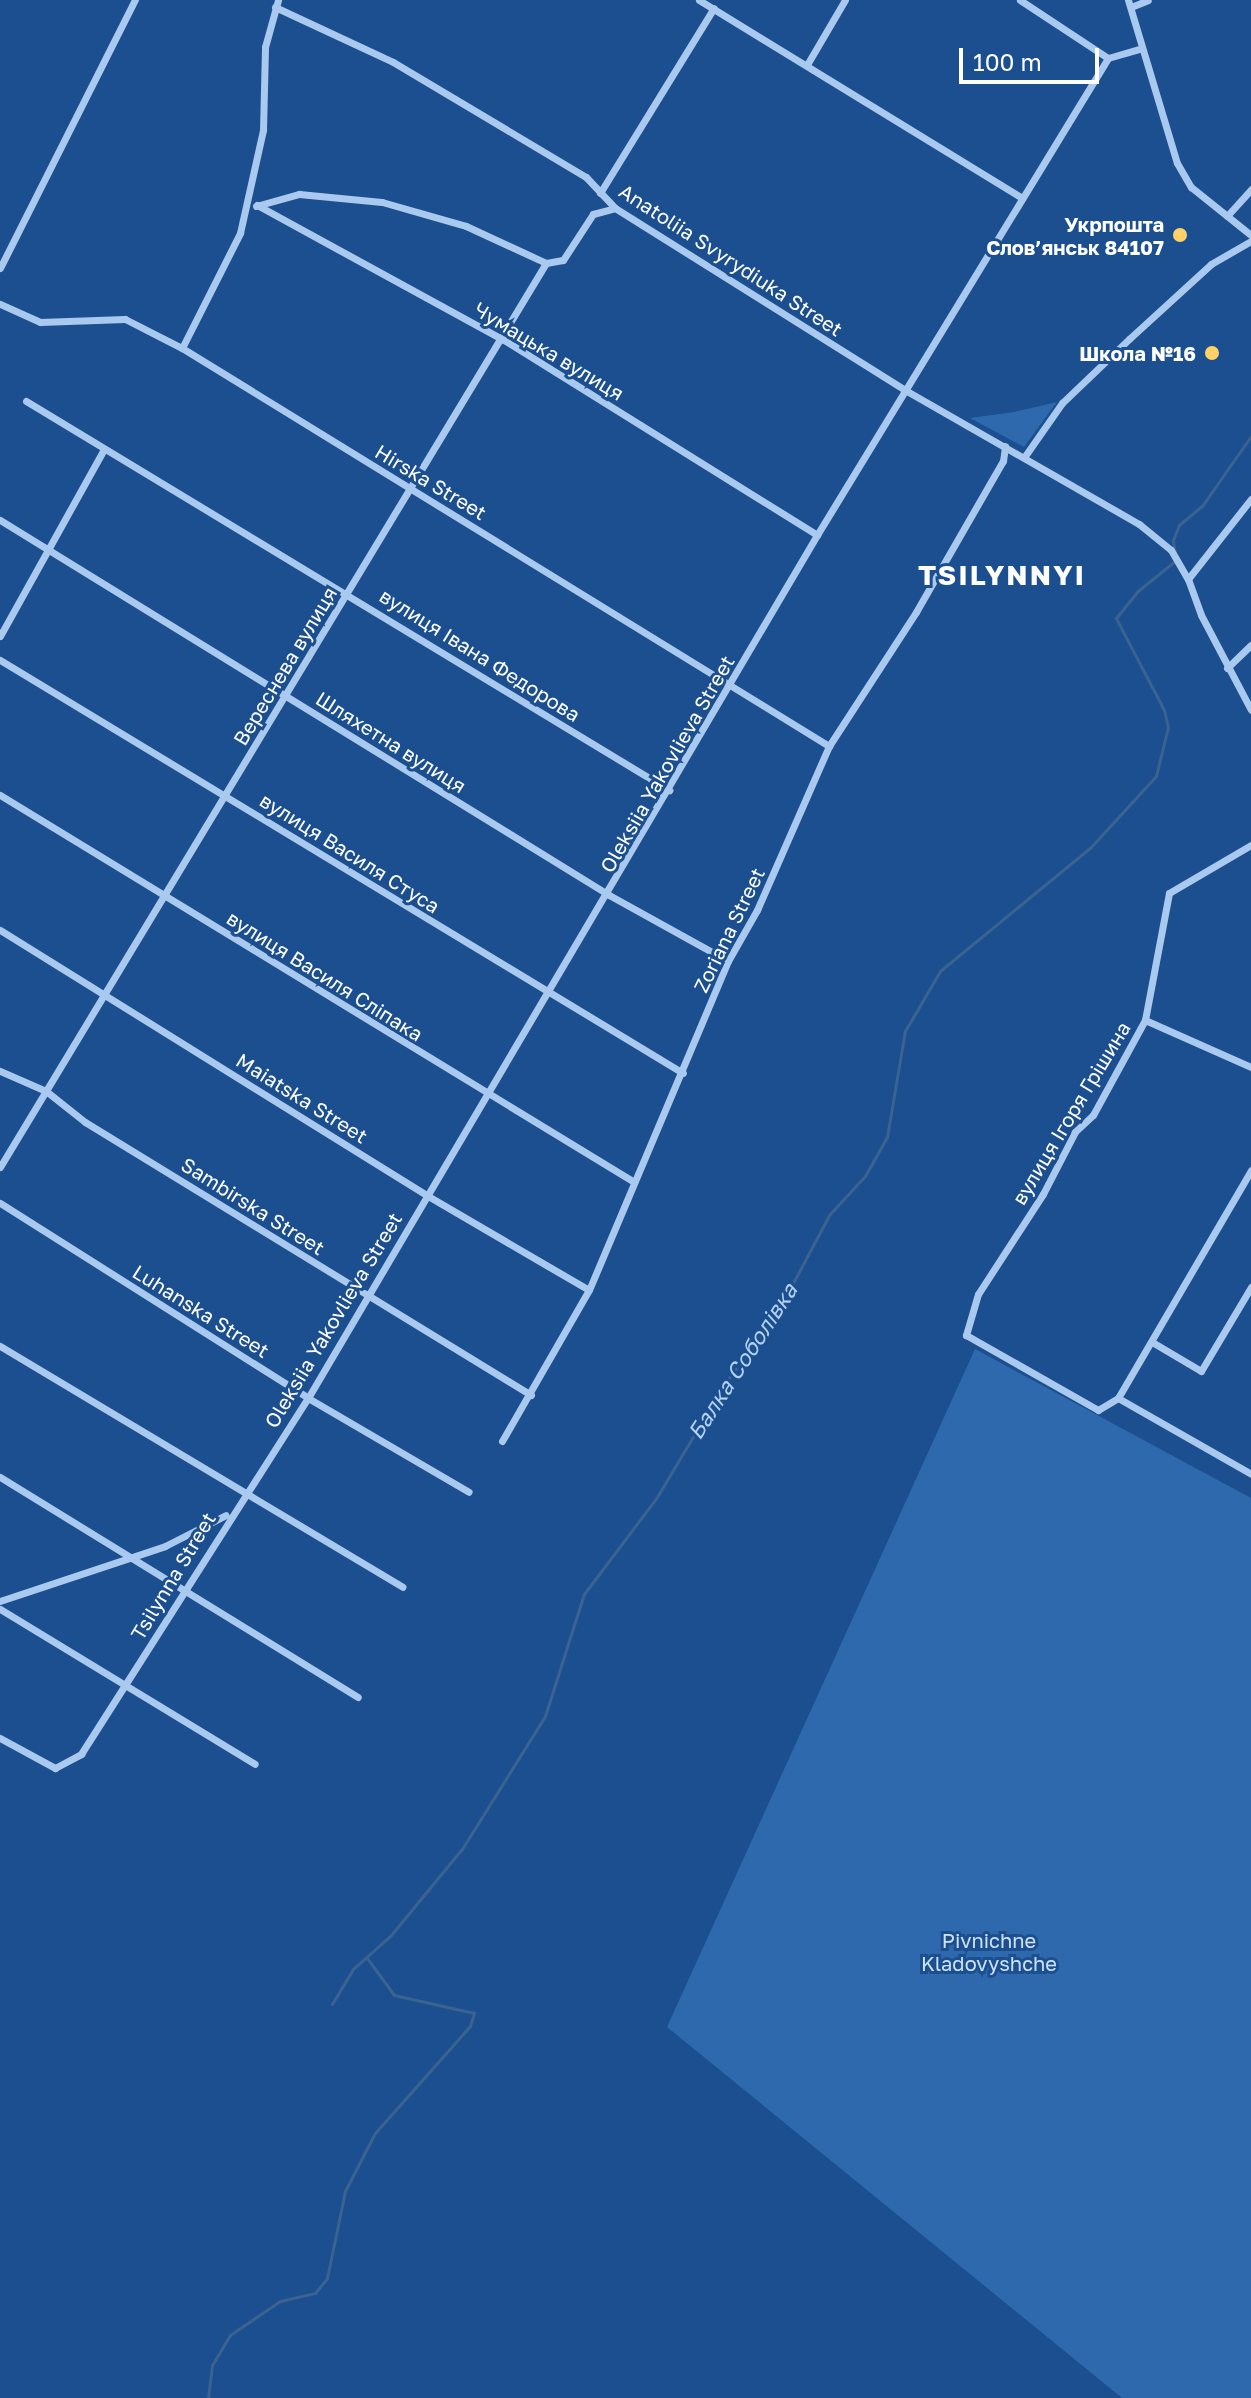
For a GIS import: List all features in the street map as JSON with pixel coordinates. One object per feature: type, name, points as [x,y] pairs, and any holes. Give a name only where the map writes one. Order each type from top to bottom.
[{"type":"street","points":[[0,268],[135,0]]},
{"type":"street","points":[[699,0],[808,63],[1022,198]]},
{"type":"street","points":[[808,63],[845,0]]},
{"type":"street","points":[[1020,0],[1108,58],[1139,49]]},
{"type":"street","points":[[1025,456],[1062,403],[1211,264],[1251,238],[1191,187],[1177,163],[1139,49],[1130,4],[1148,0]]},
{"type":"street","points":[[182,348],[240,233],[263,130],[265,47],[277,3]]},
{"type":"street","name":"Anatoliia Svyrydiuka Street","points":[[277,3],[393,62],[586,177],[615,208],[905,390],[1139,524],[1171,550],[1188,579],[1227,668],[1251,710]]},
{"type":"street","points":[[600,193],[714,8]]},
{"type":"street","name":"Oleksiia Yakovlieva Street","points":[[231,1511],[308,1398],[366,1295],[609,895],[817,535],[1108,58]]},
{"type":"street","points":[[1227,216],[1251,189]]},
{"type":"street","points":[[246,208],[299,194],[382,202],[466,226],[546,263]]},
{"type":"street","name":"Чумацька вулиця","points":[[257,205],[504,340],[817,535]]},
{"type":"street","name":"Вереснева вулиця","points":[[0,1167],[504,340],[546,263],[563,260],[593,214],[615,208]]},
{"type":"street","name":"Hirska Street","points":[[0,304],[40,322],[125,319],[182,348],[829,746]]},
{"type":"street","name":"вулиця Івана Федорова","points":[[26,401],[669,790]]},
{"type":"street","name":"Zoriana Street","points":[[502,1441],[589,1290],[728,961],[764,895],[829,746],[916,612],[1003,461],[1005,446]]},
{"type":"street","points":[[0,636],[104,449]]},
{"type":"street","points":[[1188,579],[1251,499]]},
{"type":"street","name":"Шляхетна вулиця","points":[[0,520],[609,895],[728,961]]},
{"type":"street","points":[[1227,668],[1251,645]]},
{"type":"street","name":"вулиця Василя Стуса","points":[[0,660],[225,794],[548,995],[683,1073]]},
{"type":"street","name":"вулиця Василя Сліпака","points":[[0,795],[488,1096],[634,1182]]},
{"type":"street","name":"вулиця Ігоря Грішина","points":[[1118,1398],[1098,1410],[966,1335],[978,1294],[1043,1194],[1075,1132],[1093,1115],[1145,1020],[1169,893],[1251,845]]},
{"type":"street","name":"Maiatska Street","points":[[0,930],[428,1196],[589,1290]]},
{"type":"street","points":[[1145,1020],[1251,1067]]},
{"type":"street","name":"Sambirska Street","points":[[0,1071],[46,1091],[85,1122],[531,1395]]},
{"type":"street","points":[[1251,1170],[1118,1398],[1251,1474]]},
{"type":"street","name":"Luhanska Street","points":[[0,1203],[308,1398],[469,1492]]},
{"type":"street","points":[[1152,1342],[1201,1371],[1251,1287]]},
{"type":"street","points":[[0,1346],[402,1587]]},
{"type":"street","points":[[0,1477],[358,1697]]},
{"type":"street","name":"Tsilynna Street","points":[[0,1601],[207,1529],[231,1511]]},
{"type":"street","name":"Tsilynna Street","points":[[0,1738],[46,1766],[74,1761],[127,1684],[231,1511]]},
{"type":"street","points":[[0,1609],[255,1764]]},
{"type":"green space","points":[[1057,402],[1024,447],[970,418],[1014,412]]},
{"type":"green space","name":"Pivnichne Kladovyshche","points":[[975,1349],[1251,1498],[1251,2398],[1122,2398],[667,2027]]},
{"type":"waterway","name":"Балка Соболівка","points":[[332,2004],[353,1969],[391,1935],[462,1849],[545,1716],[584,1594],[657,1497],[725,1383],[774,1319],[829,1215],[865,1176],[887,1137],[905,1031],[940,971],[1090,848],[1156,776],[1168,727],[1164,710],[1116,618],[1139,590],[1176,560],[1173,540],[1179,525],[1202,506],[1251,436]]},
{"type":"waterway","name":"Балка Соболівка","points":[[208,2398],[212,2365],[230,2335],[280,2301],[315,2293],[327,2278],[345,2191],[375,2133],[470,2026],[474,2013],[394,1995],[367,1958]]},
{"type":"place","name":"Укрпошта Слов’янськ 84107","points":[[1180,235]]},
{"type":"place","name":"Школа №16","points":[[1212,353]]},
{"type":"district","name":"TSILYNNYI","points":[[1002,575]]}]
